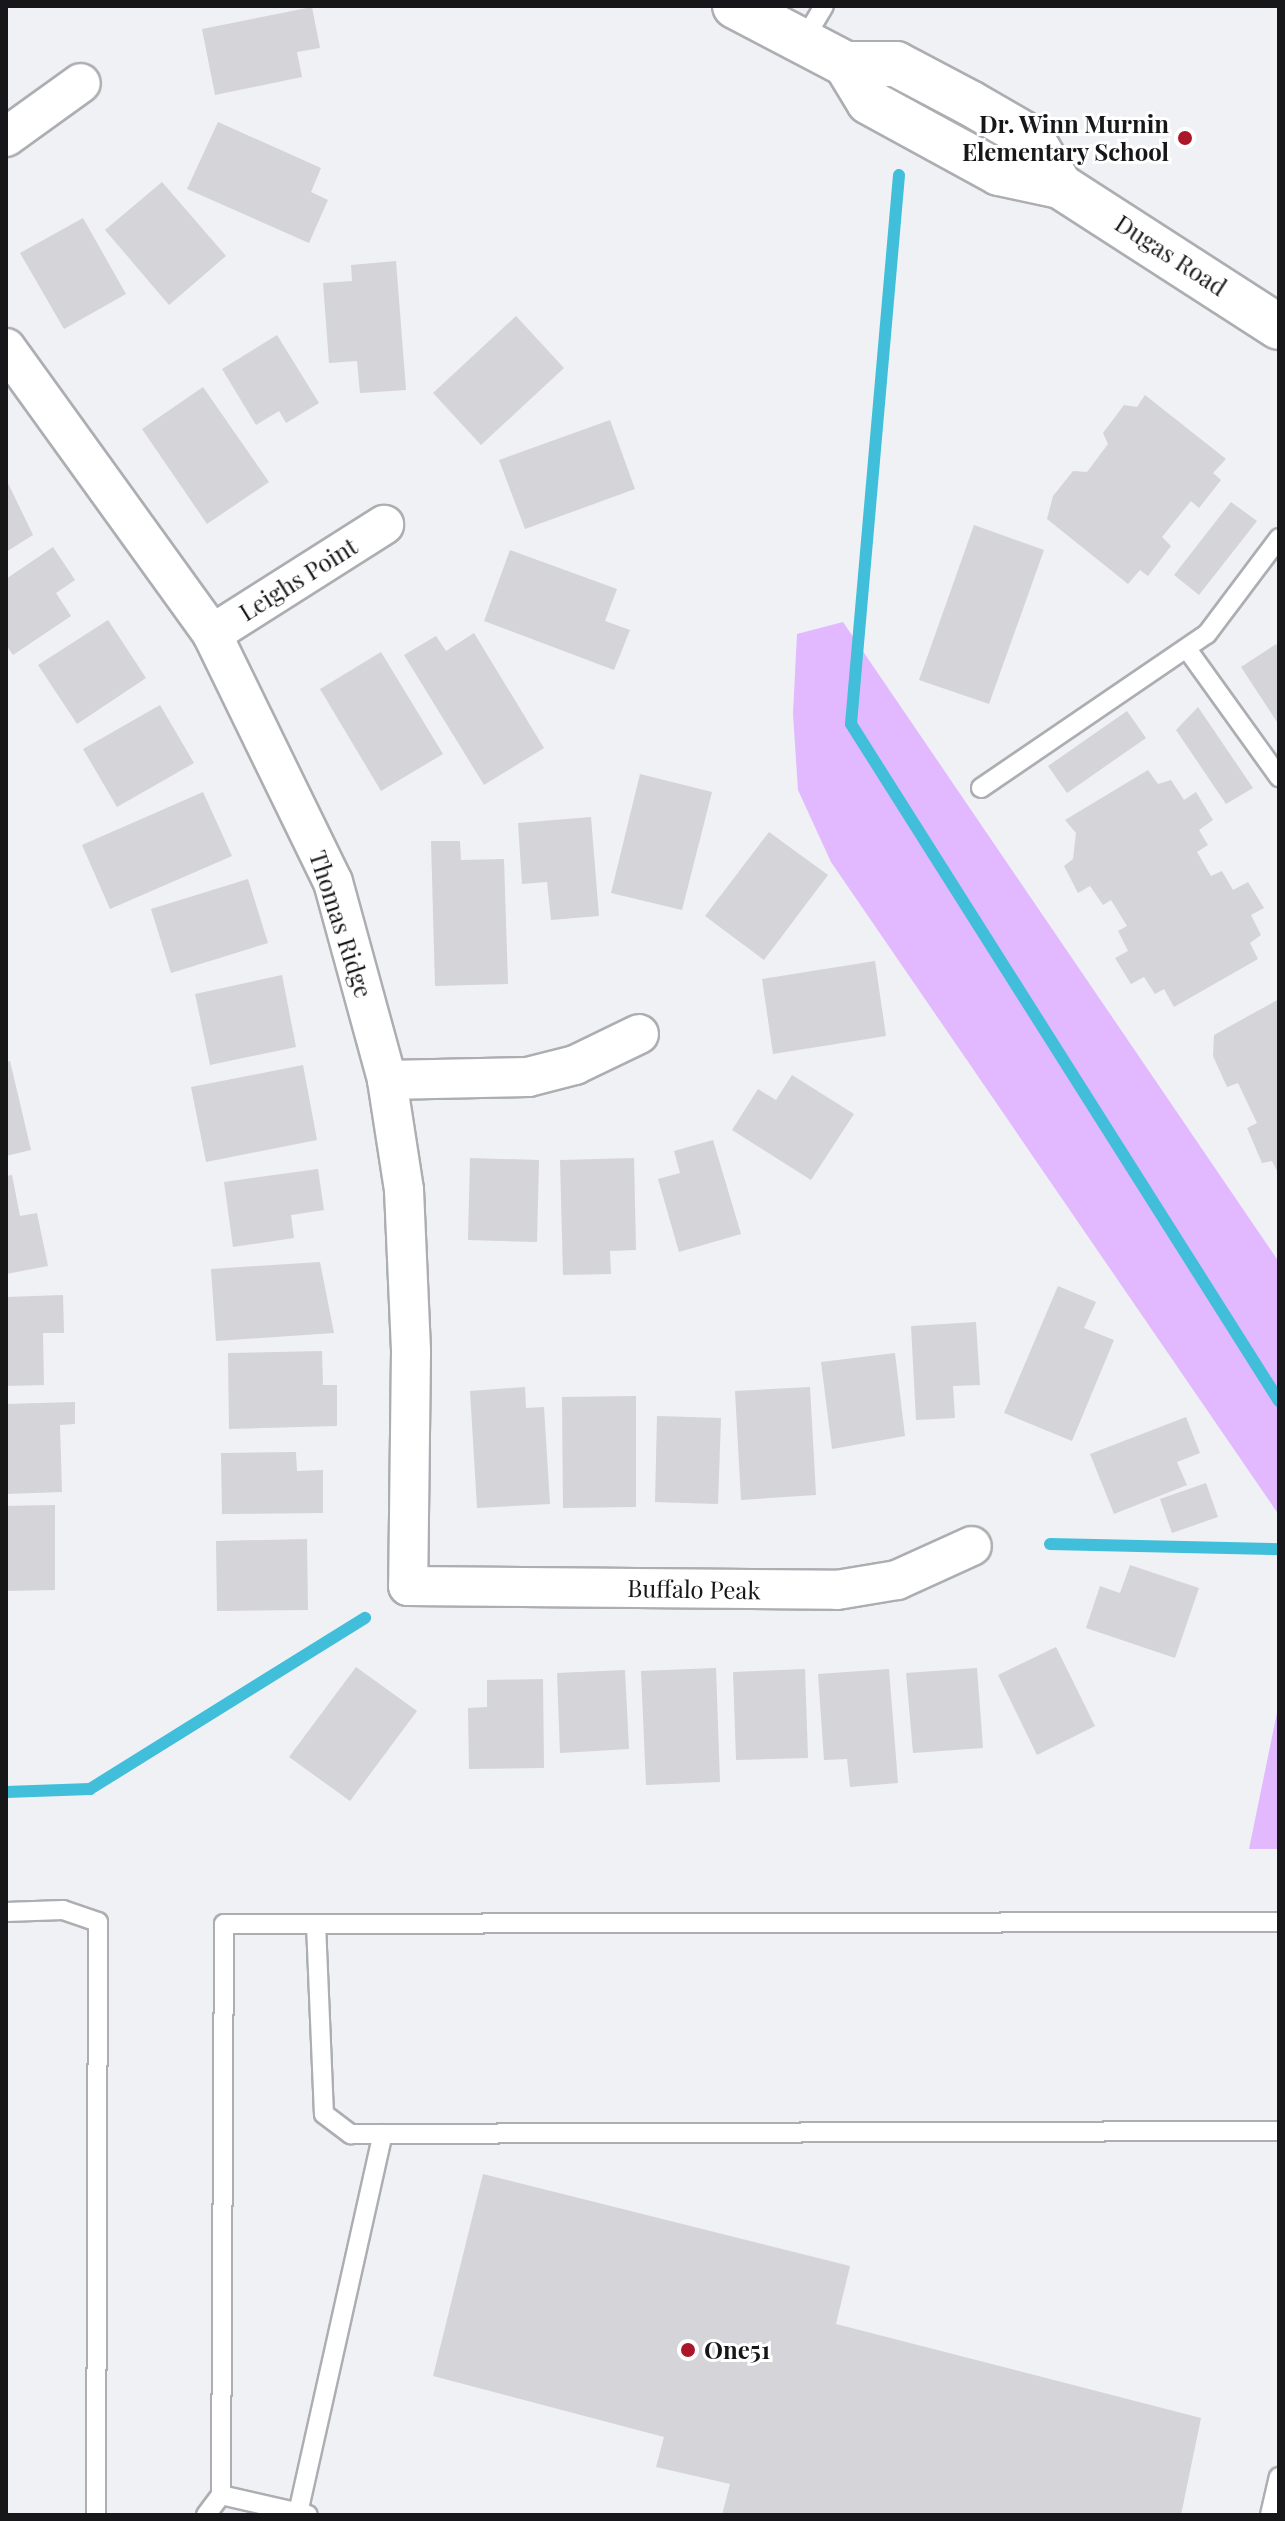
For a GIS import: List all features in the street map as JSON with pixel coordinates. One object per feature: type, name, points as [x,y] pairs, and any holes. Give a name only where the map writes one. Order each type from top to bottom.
[{"type":"street","name":"Dugas Road","points":[[735,6],[846,64],[896,64],[1032,139],[1060,186],[1279,327]]},
{"type":"street","points":[[6,137],[81,83]]},
{"type":"street","name":"Thomas Ridge","points":[[6,348],[212,634],[333,882],[387,1080],[404,1190],[411,1352],[408,1586]]},
{"type":"street","name":"Leighs Point","points":[[212,634],[384,525]]},
{"type":"street","points":[[387,1080],[528,1077],[575,1065],[639,1034]]},
{"type":"street","name":"Buffalo Peak","points":[[408,1586],[837,1590],[897,1580],[972,1546]]},
{"type":"lane","points":[[802,43],[824,6]]},
{"type":"lane","points":[[981,788],[1187,649],[1220,621],[1279,538]]},
{"type":"lane","points":[[1187,649],[1279,777]]},
{"type":"lane","points":[[6,1912],[63,1910],[98,1922],[96,2515]]},
{"type":"lane","points":[[206,2515],[221,2495],[224,1924],[1279,1922]]},
{"type":"lane","points":[[316,1924],[324,2114],[351,2134],[1279,2131]]},
{"type":"lane","points":[[221,2495],[303,2514],[383,2134]]},
{"type":"lane","points":[[1270,2515],[1279,2477]]},
{"type":"shaded area","points":[[843,622],[1279,1262],[1279,1515],[831,862],[798,790],[793,714],[797,634]]},
{"type":"shaded area","points":[[1279,1703],[1279,1849],[1249,1849]]},
{"type":"building","points":[[312,7],[320,48],[297,52],[302,77],[215,95],[202,29]]},
{"type":"building","points":[[218,122],[321,168],[311,192],[328,200],[309,243],[187,189]]},
{"type":"building","points":[[162,182],[226,256],[169,305],[105,230]]},
{"type":"building","points":[[83,218],[126,294],[64,329],[20,253]]},
{"type":"building","points":[[396,261],[406,390],[360,393],[357,361],[329,363],[323,283],[352,281],[351,265]]},
{"type":"building","points":[[516,316],[564,368],[481,445],[433,393]]},
{"type":"building","points":[[277,335],[319,403],[286,423],[279,411],[256,425],[222,369]]},
{"type":"building","points":[[203,387],[269,482],[207,524],[142,429]]},
{"type":"building","points":[[1145,395],[1226,459],[1213,473],[1221,480],[1199,508],[1191,501],[1162,537],[1171,546],[1148,576],[1140,570],[1128,584],[1047,519],[1053,496],[1073,471],[1087,472],[1108,444],[1103,433],[1124,405],[1137,407]]},
{"type":"building","points":[[610,420],[635,489],[525,529],[499,460]]},
{"type":"building","points":[[6,479],[33,535],[6,552]]},
{"type":"building","points":[[1231,502],[1257,521],[1199,595],[1174,575]]},
{"type":"building","points":[[974,525],[1044,550],[989,704],[919,680]]},
{"type":"building","points":[[53,547],[75,580],[56,593],[71,616],[13,655],[6,645],[6,579]]},
{"type":"building","points":[[510,550],[617,589],[605,621],[630,630],[614,670],[484,621]]},
{"type":"building","points":[[108,620],[146,678],[77,724],[38,665]]},
{"type":"building","points":[[474,633],[544,748],[484,785],[404,655],[436,636],[446,651]]},
{"type":"building","points":[[1276,644],[1279,649],[1279,725],[1241,667]]},
{"type":"building","points":[[381,652],[443,754],[381,791],[320,689]]},
{"type":"building","points":[[160,705],[194,763],[117,807],[83,749]]},
{"type":"building","points":[[1198,707],[1253,788],[1226,804],[1176,730]]},
{"type":"building","points":[[1127,711],[1146,738],[1067,793],[1048,766]]},
{"type":"building","points":[[1148,770],[1158,784],[1171,780],[1184,800],[1196,792],[1213,820],[1199,830],[1208,845],[1197,852],[1211,876],[1222,871],[1233,890],[1248,882],[1264,908],[1251,915],[1261,935],[1250,943],[1258,959],[1174,1007],[1164,989],[1155,994],[1144,977],[1131,984],[1115,958],[1128,951],[1118,931],[1127,926],[1111,900],[1103,905],[1090,886],[1078,893],[1064,866],[1073,859],[1076,833],[1065,820]]},
{"type":"building","points":[[640,774],[712,792],[682,910],[611,893]]},
{"type":"building","points":[[203,792],[232,856],[110,909],[82,845]]},
{"type":"building","points":[[591,817],[599,916],[551,920],[547,882],[522,884],[518,823]]},
{"type":"building","points":[[769,832],[828,875],[764,960],[705,916]]},
{"type":"building","points":[[431,841],[460,841],[461,860],[504,859],[508,984],[435,986]]},
{"type":"building","points":[[248,879],[268,943],[171,973],[151,909]]},
{"type":"building","points":[[875,961],[886,1036],[773,1054],[762,979]]},
{"type":"building","points":[[282,975],[296,1047],[210,1065],[195,994]]},
{"type":"building","points":[[1279,999],[1279,1175],[1272,1161],[1262,1163],[1247,1128],[1257,1123],[1238,1083],[1227,1087],[1213,1056],[1214,1035]]},
{"type":"building","points":[[10,1061],[31,1150],[6,1156],[6,1062]]},
{"type":"building","points":[[303,1065],[317,1140],[206,1162],[191,1087]]},
{"type":"building","points":[[792,1075],[854,1114],[811,1180],[732,1130],[758,1089],[776,1100]]},
{"type":"building","points":[[713,1140],[741,1234],[679,1252],[658,1179],[680,1173],[674,1151]]},
{"type":"building","points":[[470,1158],[539,1160],[537,1242],[468,1240]]},
{"type":"building","points":[[634,1158],[636,1250],[610,1251],[611,1274],[563,1275],[560,1160]]},
{"type":"building","points":[[318,1169],[324,1210],[291,1215],[294,1238],[233,1247],[224,1182]]},
{"type":"building","points":[[12,1175],[20,1216],[37,1213],[48,1266],[6,1274],[6,1176]]},
{"type":"building","points":[[320,1262],[334,1333],[216,1341],[211,1269]]},
{"type":"building","points":[[1058,1286],[1096,1302],[1084,1328],[1114,1340],[1072,1441],[1004,1413]]},
{"type":"building","points":[[63,1295],[64,1333],[43,1333],[44,1385],[6,1386],[6,1297]]},
{"type":"building","points":[[976,1322],[980,1385],[953,1386],[955,1418],[916,1420],[911,1326]]},
{"type":"building","points":[[322,1351],[323,1385],[337,1385],[337,1426],[229,1429],[228,1353]]},
{"type":"building","points":[[895,1353],[905,1436],[832,1449],[821,1362]]},
{"type":"building","points":[[525,1387],[526,1408],[544,1407],[550,1504],[477,1508],[470,1391]]},
{"type":"building","points":[[810,1387],[816,1495],[741,1500],[735,1391]]},
{"type":"building","points":[[636,1396],[636,1507],[563,1508],[562,1397]]},
{"type":"building","points":[[75,1402],[75,1424],[60,1425],[62,1492],[6,1494],[6,1404]]},
{"type":"building","points":[[657,1416],[721,1418],[718,1504],[655,1502]]},
{"type":"building","points":[[1186,1417],[1200,1453],[1177,1462],[1187,1485],[1114,1514],[1090,1454]]},
{"type":"building","points":[[296,1452],[297,1471],[323,1470],[323,1513],[222,1514],[221,1453]]},
{"type":"building","points":[[1206,1483],[1218,1517],[1172,1533],[1160,1499]]},
{"type":"building","points":[[55,1505],[55,1590],[6,1591],[6,1506]]},
{"type":"building","points":[[307,1539],[308,1610],[217,1611],[216,1541]]},
{"type":"building","points":[[1130,1565],[1199,1588],[1175,1658],[1086,1628],[1100,1586],[1120,1593]]},
{"type":"building","points":[[1056,1647],[1095,1726],[1037,1755],[998,1675]]},
{"type":"building","points":[[356,1667],[417,1711],[350,1801],[289,1757]]},
{"type":"building","points":[[716,1668],[720,1782],[646,1785],[641,1671]]},
{"type":"building","points":[[977,1668],[983,1748],[913,1753],[906,1673]]},
{"type":"building","points":[[805,1669],[808,1758],[736,1760],[733,1672]]},
{"type":"building","points":[[889,1669],[898,1783],[850,1787],[847,1759],[824,1760],[818,1674]]},
{"type":"building","points":[[625,1670],[629,1749],[560,1753],[557,1673]]},
{"type":"building","points":[[543,1679],[544,1768],[469,1769],[468,1708],[487,1707],[487,1680]]},
{"type":"building","name":"One51","points":[[483,2174],[850,2266],[836,2324],[1201,2418],[1181,2515],[722,2515],[730,2484],[656,2467],[664,2437],[433,2376]]},
{"type":"waterway","points":[[899,175],[851,724],[1279,1401]]},
{"type":"waterway","points":[[1050,1544],[1279,1549]]},
{"type":"waterway","points":[[6,1792],[90,1789],[365,1618]]},
{"type":"place","name":"Dr. Winn Murnin Elementary School","points":[[1185,138]]},
{"type":"place","name":"One51","points":[[688,2350]]}]
